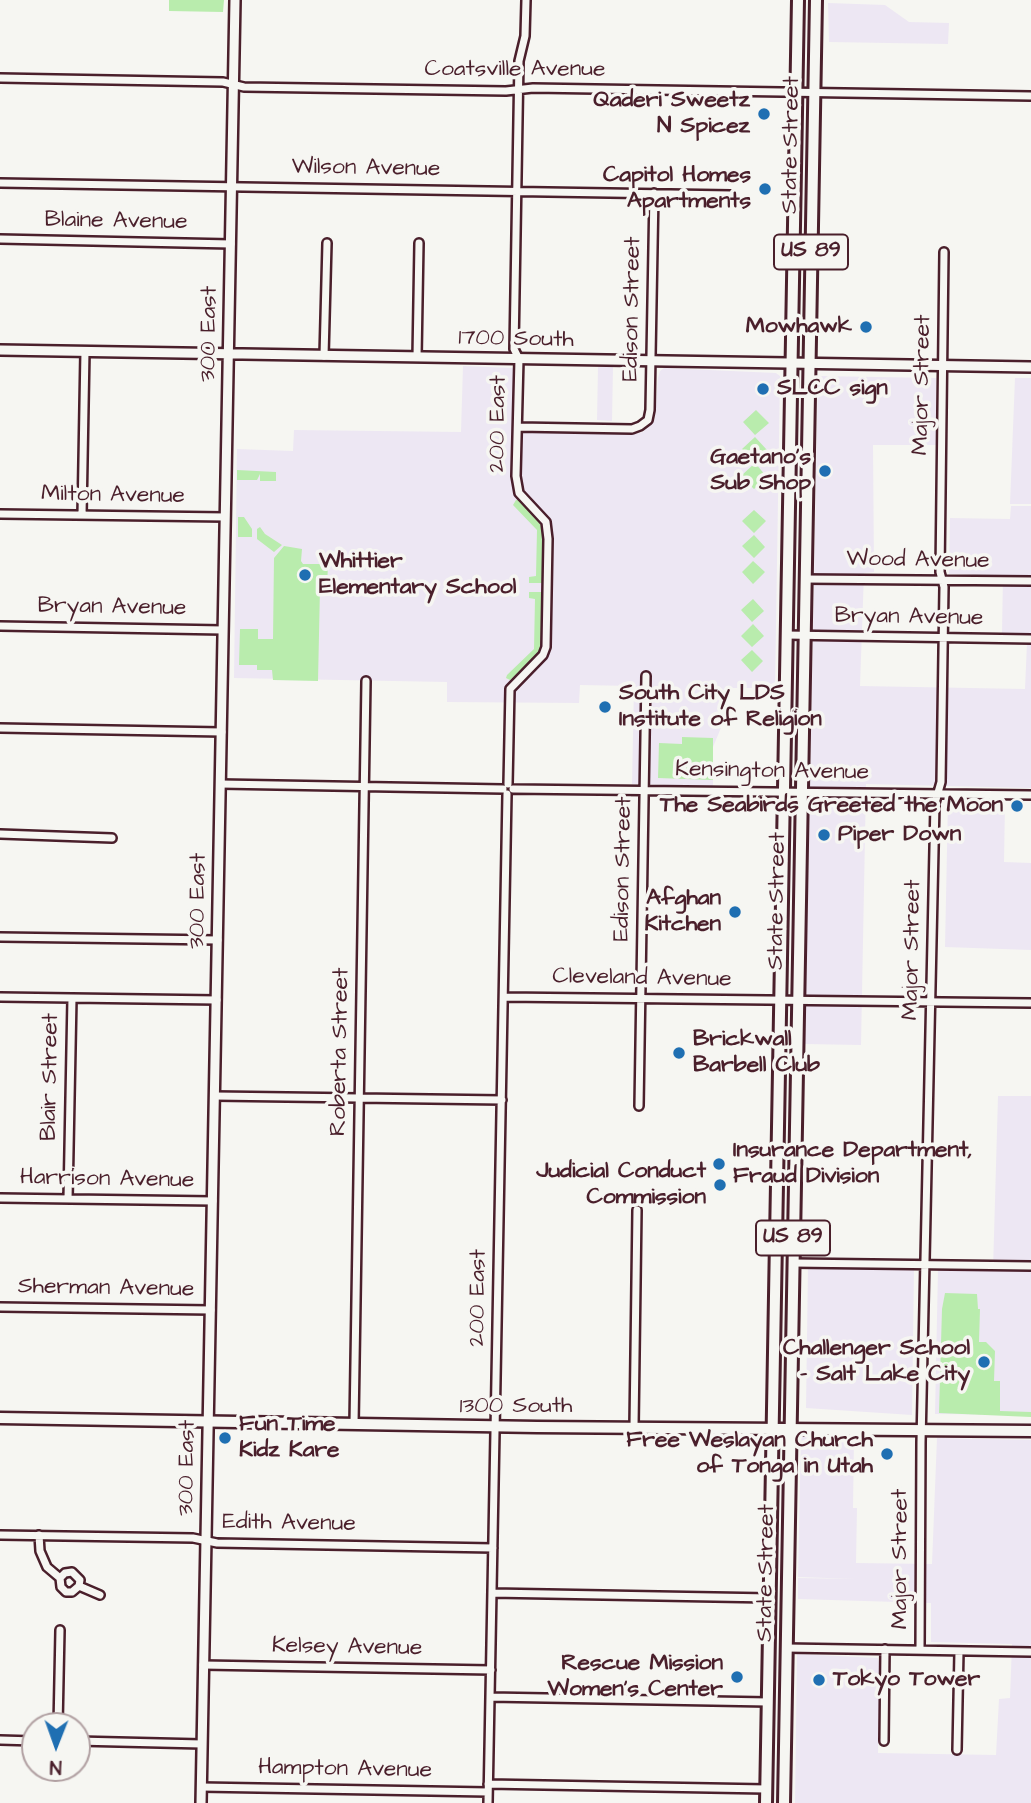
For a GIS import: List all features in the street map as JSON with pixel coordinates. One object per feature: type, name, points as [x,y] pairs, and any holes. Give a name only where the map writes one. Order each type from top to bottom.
[{"type":"main road","name":"State Street","points":[[766,1803],[798,0]]},
{"type":"main road","name":"State Street","points":[[784,1803],[816,0]]},
{"type":"main road","name":"1300 South","points":[[0,1418],[1031,1431]]},
{"type":"main road","points":[[769,1623],[786,1648]]},
{"type":"main road","points":[[768,1702],[776,1711],[785,1738]]},
{"type":"street","name":"300 East","points":[[201,1803],[235,0]]},
{"type":"street","name":"200 East","points":[[488,1803],[510,689],[543,655],[546,647],[548,530],[541,516],[519,493],[516,485],[519,359],[514,349],[519,90],[526,0]]},
{"type":"street","name":"Coatsville Avenue","points":[[0,78],[223,82],[285,88],[533,88],[1031,96]]},
{"type":"street","name":"Wilson Avenue","points":[[0,183],[731,195]]},
{"type":"street","name":"Edison Street","points":[[518,427],[632,429],[644,424],[649,416],[654,193]]},
{"type":"street","name":"Blaine Avenue","points":[[0,239],[230,244]]},
{"type":"street","points":[[324,356],[327,243]]},
{"type":"street","points":[[417,357],[419,243]]},
{"type":"street","name":"Major Street","points":[[920,1650],[935,803],[942,782],[944,587],[940,572],[944,252]]},
{"type":"street","name":"1700 South","points":[[0,350],[1031,367]]},
{"type":"street","points":[[82,515],[85,351]]},
{"type":"street","name":"Milton Avenue","points":[[0,514],[225,517]]},
{"type":"street","name":"Wood Avenue","points":[[805,579],[1031,581]]},
{"type":"street","name":"Bryan Avenue","points":[[0,626],[223,629]]},
{"type":"street","name":"Bryan Avenue","points":[[786,635],[1031,639]]},
{"type":"street","name":"Edison Street","points":[[639,1106],[646,676]]},
{"type":"street","name":"Roberta Street","points":[[354,1424],[366,681]]},
{"type":"street","points":[[0,728],[222,732]]},
{"type":"street","name":"Kensington Avenue","points":[[220,784],[1031,795]]},
{"type":"street","points":[[0,834],[112,838]]},
{"type":"street","points":[[0,937],[218,940]]},
{"type":"street","points":[[0,997],[216,1000]]},
{"type":"street","name":"Cleveland Avenue","points":[[504,997],[1031,1003]]},
{"type":"street","name":"Blair Street","points":[[68,1199],[72,998]]},
{"type":"street","points":[[215,1096],[502,1100]]},
{"type":"street","name":"Harrison Avenue","points":[[0,1198],[213,1201]]},
{"type":"street","points":[[634,1426],[637,1210]]},
{"type":"street","points":[[793,1263],[1031,1266]]},
{"type":"street","name":"Sherman Avenue","points":[[0,1307],[211,1310]]},
{"type":"street","name":"Edith Avenue","points":[[0,1535],[193,1538],[220,1543],[493,1548]]},
{"type":"street","points":[[39,1535],[40,1550],[47,1567],[60,1578],[61,1587],[72,1592],[79,1587]]},
{"type":"street","points":[[60,1578],[65,1573],[72,1572],[79,1580],[79,1587]]},
{"type":"street","points":[[79,1587],[100,1595]]},
{"type":"street","points":[[492,1593],[770,1598]]},
{"type":"street","points":[[58,1712],[60,1630]]},
{"type":"street","points":[[786,1648],[1031,1652]]},
{"type":"street","name":"Major Street","points":[[884,1741],[885,1649]]},
{"type":"street","points":[[957,1750],[958,1651]]},
{"type":"street","name":"Kelsey Avenue","points":[[203,1665],[491,1670]]},
{"type":"street","points":[[490,1698],[768,1702]]},
{"type":"street","points":[[0,1740],[21,1741]]},
{"type":"street","points":[[91,1741],[202,1744]]},
{"type":"street","name":"Hampton Avenue","points":[[201,1787],[766,1789]]},
{"type":"shaded area","points":[[828,3],[885,5],[909,22],[949,23],[948,44],[829,42]]},
{"type":"shaded area","points":[[463,366],[513,368],[513,432],[643,432],[655,419],[658,378],[664,368],[776,373],[780,376],[775,688],[725,688],[725,718],[713,747],[713,786],[632,784],[634,686],[580,685],[579,703],[447,702],[447,682],[234,678],[237,449],[293,451],[294,430],[461,432]]},
{"type":"shaded area","points":[[598,367],[613,367],[612,421],[597,420]]},
{"type":"shaded area","points":[[818,376],[936,378],[936,445],[873,445],[874,572],[864,573],[860,686],[1025,689],[1027,643],[1031,643],[1031,788],[866,784],[861,1045],[805,1044]]},
{"type":"shaded area","points":[[1015,378],[1031,378],[1031,504],[1010,504]]},
{"type":"shaded area","points":[[1011,506],[1031,506],[1031,633],[1002,633],[1003,576],[949,574],[950,518],[1010,519]]},
{"type":"shaded area","points":[[948,801],[1005,803],[1004,862],[1031,863],[1031,950],[945,947]]},
{"type":"shaded area","name":"Challenger School - Salt Lake City","points":[[998,1096],[1031,1096],[1031,1415],[935,1414],[938,1269],[993,1270]]},
{"type":"shaded area","points":[[808,1266],[914,1267],[912,1415],[806,1408]]},
{"type":"shaded area","points":[[801,1435],[854,1437],[853,1508],[857,1508],[856,1563],[932,1564],[937,1438],[1031,1440],[1031,1803],[795,1803],[797,1654],[878,1658],[878,1753],[996,1755],[999,1699],[1010,1698],[1012,1644],[931,1642],[931,1603],[798,1599],[798,1578],[856,1579],[798,1577]]},
{"type":"green space","points":[[169,0],[224,0],[223,12],[169,11]]},
{"type":"green space","points":[[756,410],[769,423],[755,435],[743,422]]},
{"type":"green space","points":[[755,437],[767,450],[754,462],[742,449]]},
{"type":"green space","points":[[755,463],[767,477],[754,489],[741,476]]},
{"type":"green space","points":[[237,470],[276,472],[276,481],[260,481],[260,474],[257,480],[237,480]]},
{"type":"green space","points":[[519,500],[543,527],[543,583],[529,583],[529,577],[536,576],[537,530],[513,505]]},
{"type":"green space","points":[[754,510],[766,521],[754,533],[742,521]]},
{"type":"green space","points":[[238,517],[244,517],[252,529],[252,537],[238,537]]},
{"type":"green space","points":[[260,527],[265,534],[282,545],[274,552],[257,539],[257,529]]},
{"type":"green space","points":[[754,535],[765,547],[754,558],[742,546]]},
{"type":"green space","points":[[284,546],[302,549],[303,564],[328,564],[327,588],[320,588],[318,681],[273,680],[272,670],[257,670],[257,665],[239,665],[240,629],[258,629],[258,639],[273,639],[274,558]]},
{"type":"green space","points":[[753,561],[765,572],[753,584],[742,572]]},
{"type":"green space","points":[[529,592],[542,592],[541,648],[538,655],[510,680],[506,678],[507,675],[534,649],[535,599],[529,598]]},
{"type":"green space","points":[[753,599],[764,611],[752,622],[741,610]]},
{"type":"green space","points":[[753,624],[764,636],[752,647],[741,636]]},
{"type":"green space","points":[[752,650],[763,661],[752,672],[741,660]]},
{"type":"green space","points":[[682,737],[713,738],[713,780],[658,778],[659,743],[682,744]]},
{"type":"green space","points":[[945,1293],[977,1294],[980,1309],[979,1342],[986,1342],[995,1351],[994,1381],[1000,1381],[1000,1411],[1031,1412],[1031,1417],[939,1413],[942,1309]]},
{"type":"place","name":"Qaderi Sweetz N Spicez","points":[[764,114]]},
{"type":"place","name":"Capitol Homes Apartments","points":[[765,189]]},
{"type":"place","name":"Mowhawk","points":[[866,327]]},
{"type":"place","name":"SLCC sign","points":[[763,389]]},
{"type":"place","name":"Gaetano's Sub Shop","points":[[825,471]]},
{"type":"place","name":"Whittier Elementary School","points":[[305,575]]},
{"type":"place","name":"South City LDS Institute of Religion","points":[[605,707]]},
{"type":"place","name":"The Seabirds Greeted the Moon","points":[[1017,806]]},
{"type":"place","name":"Piper Down","points":[[824,835]]},
{"type":"place","name":"Afghan Kitchen","points":[[735,912]]},
{"type":"place","name":"Brickwall Barbell Club","points":[[679,1053]]},
{"type":"place","name":"Insurance Department, Fraud Division","points":[[719,1164]]},
{"type":"place","name":"Judicial Conduct Commission","points":[[720,1185]]},
{"type":"place","name":"Challenger School - Salt Lake City","points":[[984,1362]]},
{"type":"place","name":"Fun Time Kidz Kare","points":[[225,1438]]},
{"type":"place","name":"Free Weslayan Church of Tonga in Utah","points":[[887,1454]]},
{"type":"place","name":"Rescue Mission Women's Center","points":[[737,1677]]},
{"type":"place","name":"Tokyo Tower","points":[[819,1680]]}]
